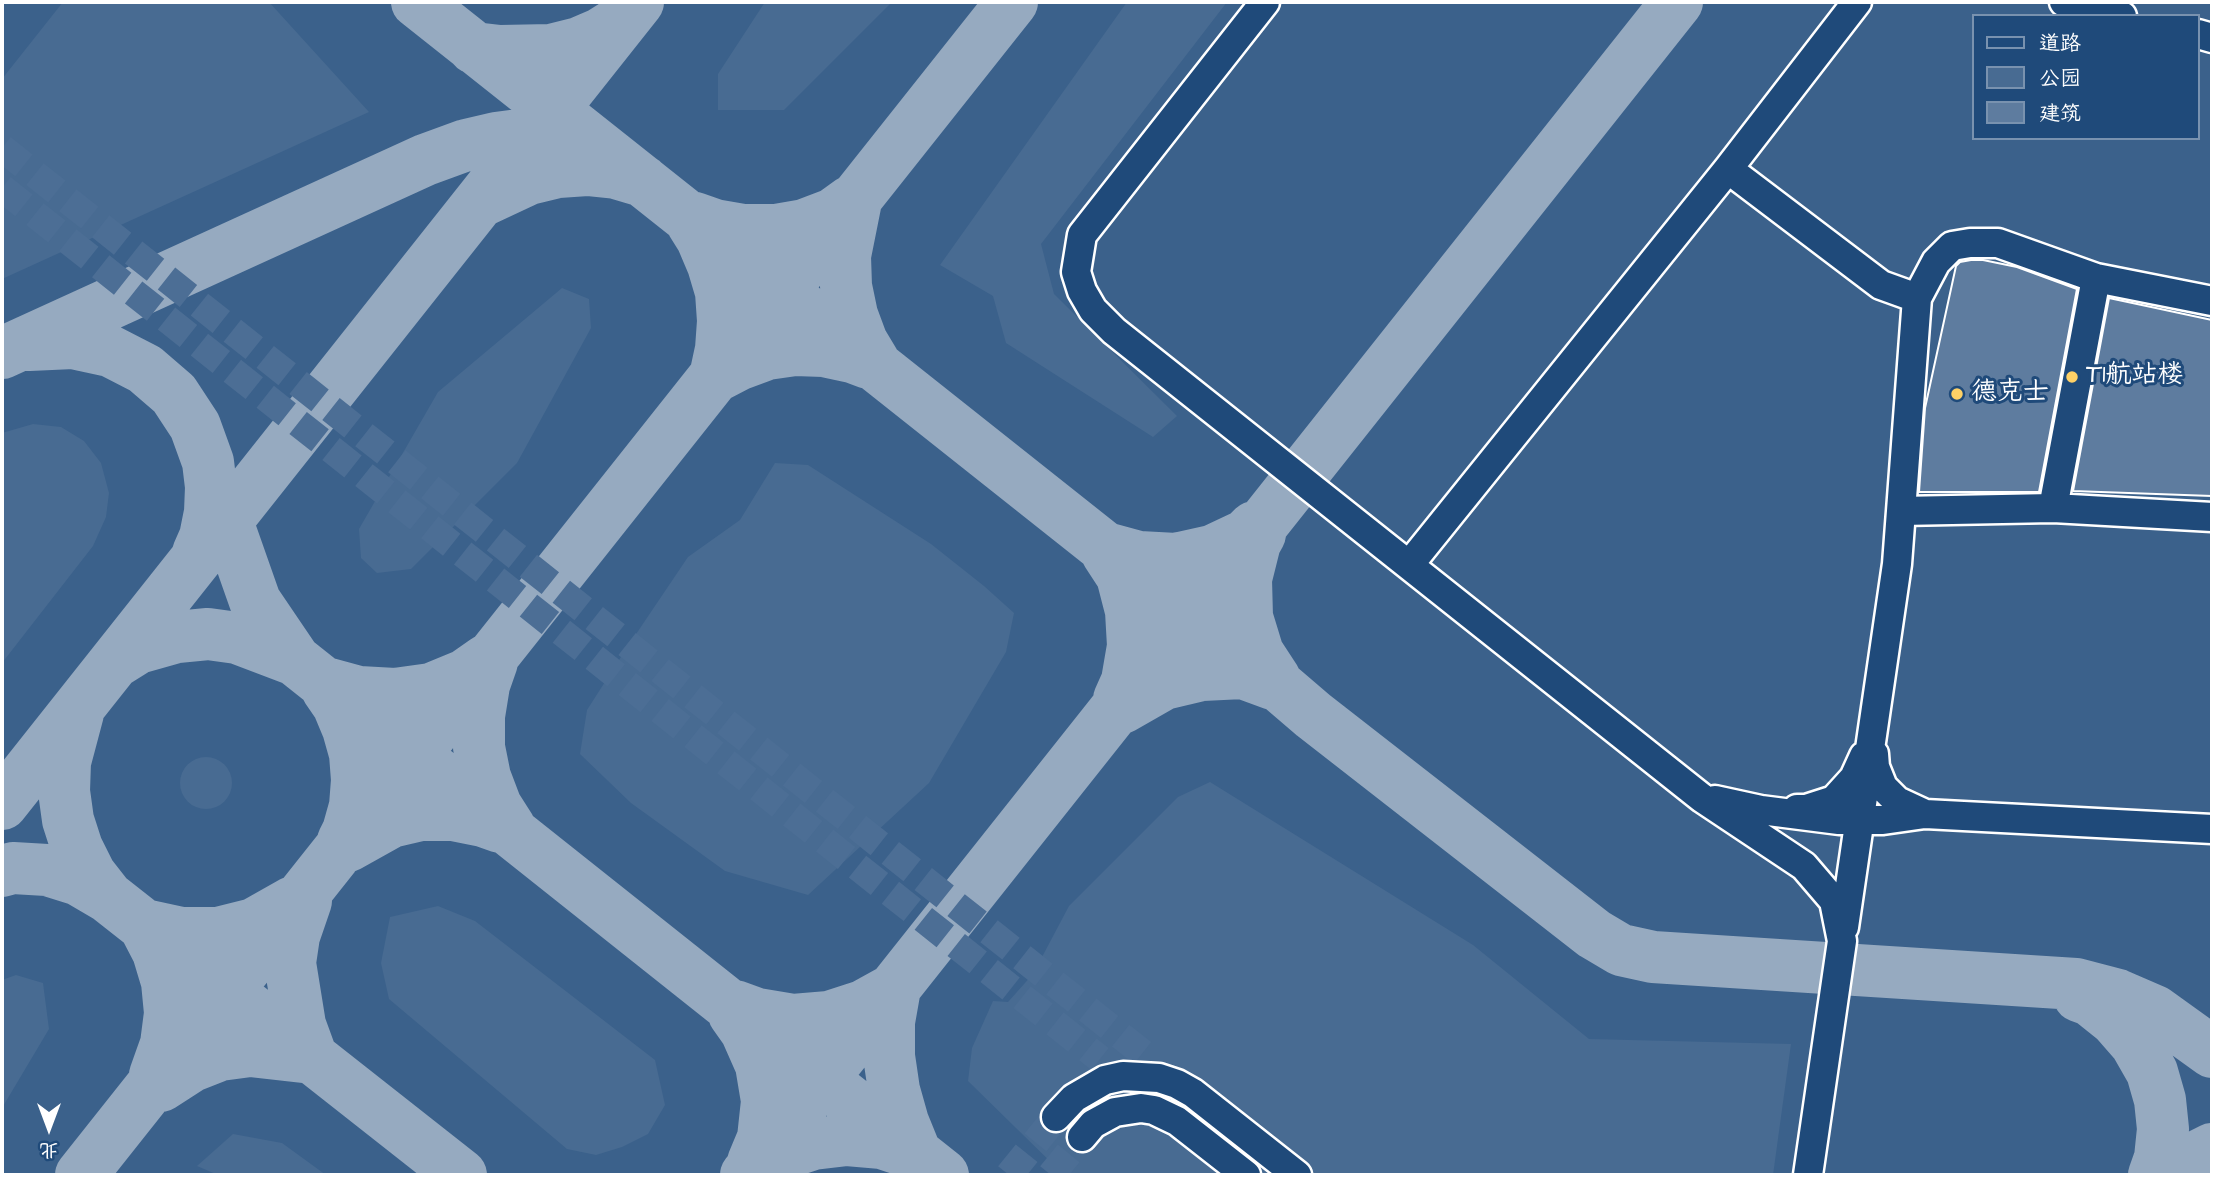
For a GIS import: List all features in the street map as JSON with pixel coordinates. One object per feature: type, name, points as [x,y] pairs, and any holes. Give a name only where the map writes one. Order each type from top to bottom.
[{"type":"lane","points":[[1265,2],[1082,235],[1076,272],[1082,291],[1093,310],[1114,331],[1702,798],[1804,866],[1834,901],[1842,941]]},
{"type":"lane","points":[[1409,565],[1728,169],[1857,2]]},
{"type":"lane","points":[[2064,2],[2114,14]]},
{"type":"lane","points":[[1728,169],[1881,285],[1917,298]]},
{"type":"lane","points":[[1808,1175],[1897,564],[1917,298],[1936,262],[1952,246],[1998,243],[2096,278],[2212,301]]},
{"type":"lane","points":[[2053,508],[2096,278]]},
{"type":"lane","points":[[1901,511],[2053,508],[2212,517]]},
{"type":"lane","points":[[1761,810],[1806,809],[1833,800],[1854,778],[1872,737]]},
{"type":"lane","points":[[1872,737],[1875,767],[1883,787],[1897,801],[1925,814]]},
{"type":"lane","points":[[1702,798],[1761,810],[1860,820],[1883,820],[1925,814],[2212,829]]},
{"type":"lane","points":[[1852,871],[1867,844],[1888,825],[1925,814]]},
{"type":"lane","points":[[1056,1116],[1074,1097],[1105,1080],[1123,1076],[1159,1078],[1193,1093],[1297,1175]]},
{"type":"lane","points":[[1082,1137],[1093,1124],[1115,1112],[1128,1108],[1154,1110],[1177,1121],[1246,1175]]},
{"type":"shaded area","points":[[2,2],[2212,2],[2212,1175],[2,1175]]},
{"type":"green space","points":[[63,2],[269,2],[369,112],[2,279],[2,79]]},
{"type":"green space","points":[[765,2],[892,2],[784,110],[718,110],[718,74]]},
{"type":"green space","points":[[1127,2],[1227,2],[1041,244],[1054,294],[1177,416],[1153,437],[1006,343],[993,296],[940,265]]},
{"type":"green space","points":[[562,288],[589,299],[591,328],[517,463],[411,569],[377,573],[361,558],[359,529],[438,392]]},
{"type":"green space","points":[[33,424],[61,427],[84,441],[101,463],[109,493],[106,517],[93,546],[2,663],[2,433]]},
{"type":"green space","points":[[775,463],[808,465],[931,544],[1014,613],[1006,652],[929,783],[808,895],[725,871],[631,803],[580,754],[587,710],[628,646],[688,557],[740,520]]},
{"type":"green space","points":[[206,757],[225,764],[232,783],[225,802],[206,809],[187,802],[180,783],[187,764]]},
{"type":"green space","points":[[1210,782],[1473,945],[1589,1039],[1791,1044],[1773,1175],[1064,1175],[968,1081],[972,1048],[993,1001],[1008,1002],[1033,974],[1069,906],[1178,797]]},
{"type":"green space","points":[[438,906],[475,921],[655,1060],[665,1105],[648,1134],[622,1147],[596,1155],[567,1149],[389,999],[381,963],[390,917]]},
{"type":"green space","points":[[16,975],[43,983],[49,1029],[2,1108],[2,980]]},
{"type":"green space","points":[[233,1134],[282,1143],[326,1175],[218,1175],[197,1166]]},
{"type":"building","points":[[1971,260],[2017,267],[2077,289],[2039,492],[1919,492],[1925,408],[1956,266],[1960,262]]},
{"type":"building","points":[[2109,298],[2212,320],[2212,496],[2073,491]]},
{"type":"taxiway","points":[[417,2],[1313,715],[1594,934],[1621,950],[1653,957],[2076,984],[2118,995],[2155,1011],[2212,1052]]},
{"type":"taxiway","points":[[2,804],[638,2]]},
{"type":"taxiway","points":[[81,1175],[1012,2]]},
{"type":"taxiway","points":[[746,1175],[1677,2]]},
{"type":"taxiway","points":[[474,48],[500,51],[551,50],[579,43],[619,22]]},
{"type":"taxiway","points":[[2,353],[425,160],[466,145],[496,138],[534,133],[551,135]]},
{"type":"taxiway","points":[[482,201],[529,179],[558,172],[587,170],[616,173],[643,181]]},
{"type":"taxiway","points":[[695,218],[744,230],[775,230],[804,225],[833,214],[851,201]]},
{"type":"taxiway","points":[[856,201],[845,256],[846,286],[852,315],[862,342],[874,362]]},
{"type":"taxiway","points":[[692,223],[713,265],[721,292],[723,321],[715,377]]},
{"type":"taxiway","points":[[29,345],[73,343],[110,351],[145,369],[174,394],[195,426],[208,462],[210,512],[205,537],[198,553]]},
{"type":"taxiway","points":[[715,377],[767,354],[795,350],[824,351],[868,363]]},
{"type":"taxiway","points":[[217,493],[255,601],[295,660]]},
{"type":"taxiway","points":[[1106,548],[1139,557],[1176,559],[1212,551],[1246,535],[1254,527]]},
{"type":"taxiway","points":[[1260,534],[1255,543],[1246,579],[1247,617],[1258,653],[1275,679]]},
{"type":"taxiway","points":[[1107,553],[1122,576],[1131,611],[1133,646],[1127,681],[1119,699]]},
{"type":"taxiway","points":[[114,663],[138,648],[177,637],[208,634],[237,638],[295,660],[943,1175]]},
{"type":"taxiway","points":[[326,683],[359,692],[395,694],[431,689],[465,675],[485,661]]},
{"type":"taxiway","points":[[492,662],[484,685],[479,716],[479,747],[485,777],[496,806],[510,828]]},
{"type":"taxiway","points":[[1122,708],[1164,684],[1202,675],[1243,673],[1273,684]]},
{"type":"taxiway","points":[[327,689],[338,705],[355,754],[355,806],[343,841]]},
{"type":"taxiway","points":[[78,713],[65,762],[64,791],[68,820],[77,848],[90,874],[108,897]]},
{"type":"taxiway","points":[[348,846],[391,822],[421,815],[453,815],[500,827]]},
{"type":"taxiway","points":[[2,871],[13,868],[47,870],[79,880],[108,897],[461,1175]]},
{"type":"taxiway","points":[[161,1086],[192,1066],[220,1055],[250,1051],[312,1058],[300,1025],[290,963],[294,936],[306,901]]},
{"type":"taxiway","points":[[144,925],[181,933],[218,933],[254,924],[293,902]]},
{"type":"taxiway","points":[[144,925],[158,952],[167,982],[170,1013],[166,1044],[155,1075]]},
{"type":"taxiway","points":[[895,988],[889,1022],[889,1056],[894,1090],[916,1154]]},
{"type":"taxiway","points":[[735,1006],[757,1014],[793,1020],[829,1017],[863,1006],[892,990]]},
{"type":"taxiway","points":[[2079,996],[2090,1000],[2115,1020],[2136,1044],[2152,1072],[2160,1100],[2163,1129],[2160,1158],[2154,1175]]},
{"type":"taxiway","points":[[734,1014],[746,1031],[761,1065],[767,1101],[763,1138],[753,1162]]},
{"type":"taxiway","points":[[752,1170],[780,1155],[813,1144],[847,1140],[882,1143],[909,1152]]},
{"type":"taxiway","points":[[2168,1175],[2184,1163],[2212,1149]]},
{"type":"tunnel","points":[[2,148],[1145,1055]]},
{"type":"tunnel","points":[[2,188],[1100,1059]]},
{"type":"tunnel","points":[[1009,1175],[1056,1117]]},
{"type":"tunnel","points":[[1051,1175],[1082,1137]]},
{"type":"place","name":"T1航站楼","points":[[2072,377]]},
{"type":"place","name":"德克士","points":[[1957,394]]}]
